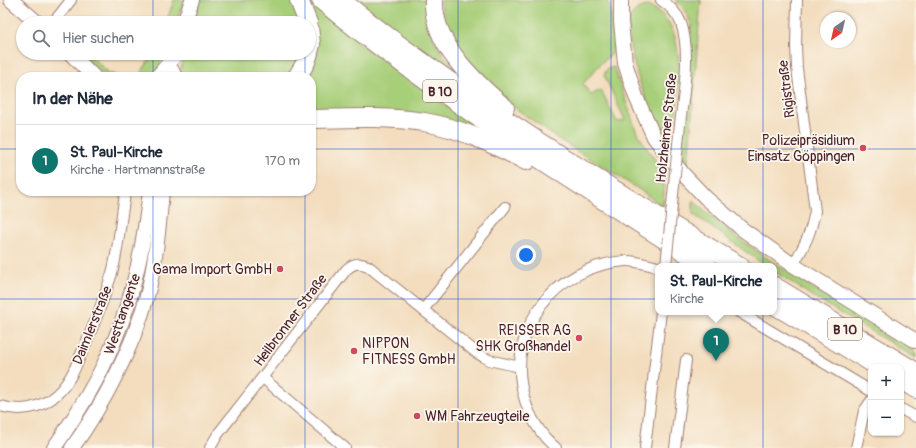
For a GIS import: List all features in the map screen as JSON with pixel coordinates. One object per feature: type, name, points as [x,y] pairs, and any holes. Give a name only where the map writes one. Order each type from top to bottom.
[{"type":"highway","points":[[299,0],[305,16]]},
{"type":"highway","name":"B 10","points":[[321,0],[366,36],[462,107],[645,228],[703,263]]},
{"type":"highway","name":"B 10","points":[[341,0],[424,63],[532,138],[653,214],[735,263]]},
{"type":"highway","points":[[434,0],[436,19],[444,41],[450,50],[486,92],[515,117],[532,138]]},
{"type":"highway","points":[[300,72],[307,60]]},
{"type":"highway","name":"B 10","points":[[316,119],[366,117],[430,123],[465,132],[542,170],[564,175]]},
{"type":"highway","name":"B 10","points":[[777,288],[916,372]]},
{"type":"highway","name":"B 10","points":[[777,307],[874,364]]},
{"type":"highway","points":[[904,382],[916,389]]},
{"type":"main road","points":[[11,0],[30,16]]},
{"type":"main road","points":[[186,16],[192,0]]},
{"type":"main road","points":[[621,0],[621,22],[625,63],[636,97],[654,137],[683,174],[706,198],[742,229],[793,265],[916,341]]},
{"type":"main road","points":[[77,60],[89,72]]},
{"type":"main road","name":"Westtangente","points":[[54,448],[89,392],[116,339],[138,270],[146,228],[149,196]]},
{"type":"main road","name":"Westtangente","points":[[72,448],[101,402],[118,371],[136,330],[152,275],[162,196]]},
{"type":"street","points":[[58,16],[71,0]]},
{"type":"street","name":"Holzheimer Straße","points":[[661,0],[672,8],[681,22],[685,41],[686,68],[666,263]]},
{"type":"street","name":"Rigistraße","points":[[793,265],[804,247],[812,229],[815,211],[797,68],[797,0]]},
{"type":"street","name":"Daimlerstraße","points":[[0,406],[9,409],[24,409],[42,405],[56,394],[70,379],[90,333],[112,273],[124,196]]},
{"type":"street","points":[[423,310],[505,207]]},
{"type":"street","points":[[556,448],[538,428],[526,404],[521,386],[520,366],[524,340],[530,325],[538,311],[554,292],[571,278],[590,269],[615,262],[627,261],[655,266]]},
{"type":"street","name":"Heilbronner Straße","points":[[345,448],[263,378],[346,270],[355,264],[362,263],[368,266],[483,357],[489,360],[520,366]]},
{"type":"street","points":[[645,448],[661,315]]},
{"type":"street","points":[[744,315],[868,389]]},
{"type":"street","points":[[675,448],[686,360]]},
{"type":"street","points":[[210,448],[218,434],[263,378]]},
{"type":"street","points":[[856,448],[864,411],[868,405]]},
{"type":"street","points":[[904,411],[916,417]]},
{"type":"green space","points":[[174,0],[185,0],[178,16],[168,16]]},
{"type":"green space","points":[[201,0],[293,0],[300,16],[195,16]]},
{"type":"green space","points":[[307,0],[377,56],[487,135],[316,117],[316,72],[303,72],[304,60],[316,60],[316,16],[306,16]]},
{"type":"green space","points":[[352,0],[427,0],[430,29],[434,40],[447,60],[476,90]]},
{"type":"green space","points":[[441,0],[607,0],[611,10],[614,52],[601,63],[583,84],[591,95],[601,90],[617,122],[625,120],[604,75],[607,69],[614,67],[637,133],[665,175],[663,207],[640,190],[558,139],[518,110],[486,83],[462,56],[443,22]]},
{"type":"green space","points":[[675,0],[701,0],[688,164],[679,150],[690,57],[688,31],[692,26],[685,10]]},
{"type":"green space","points":[[648,6],[661,13],[670,25],[675,39],[678,55],[679,72],[676,118],[673,118],[671,143],[649,106],[634,64],[631,49],[629,22],[632,14],[639,8]]},
{"type":"green space","points":[[86,60],[95,60],[108,72],[101,72]]},
{"type":"green space","points":[[149,60],[161,60],[157,72],[141,72]]},
{"type":"green space","points":[[183,60],[299,60],[292,72],[180,72]]},
{"type":"green space","points":[[693,200],[703,210],[737,237],[775,263],[762,263],[693,214]]},
{"type":"green space","points":[[777,264],[834,301],[916,350],[916,358],[812,296],[777,273]]},
{"type":"place","name":"Polizeipräsidium Einsatz Göppingen","points":[[863,148]]},
{"type":"place","name":"Gama Import GmbH","points":[[280,269]]},
{"type":"place","name":"REISSER AG SHK Großhandel","points":[[579,338]]},
{"type":"place","name":"NIPPON FITNESS GmbH","points":[[354,351]]},
{"type":"place","name":"St. Paul-Kirche","points":[[716,361]]},
{"type":"place","name":"WM Fahrzeugteile","points":[[417,416]]}]
